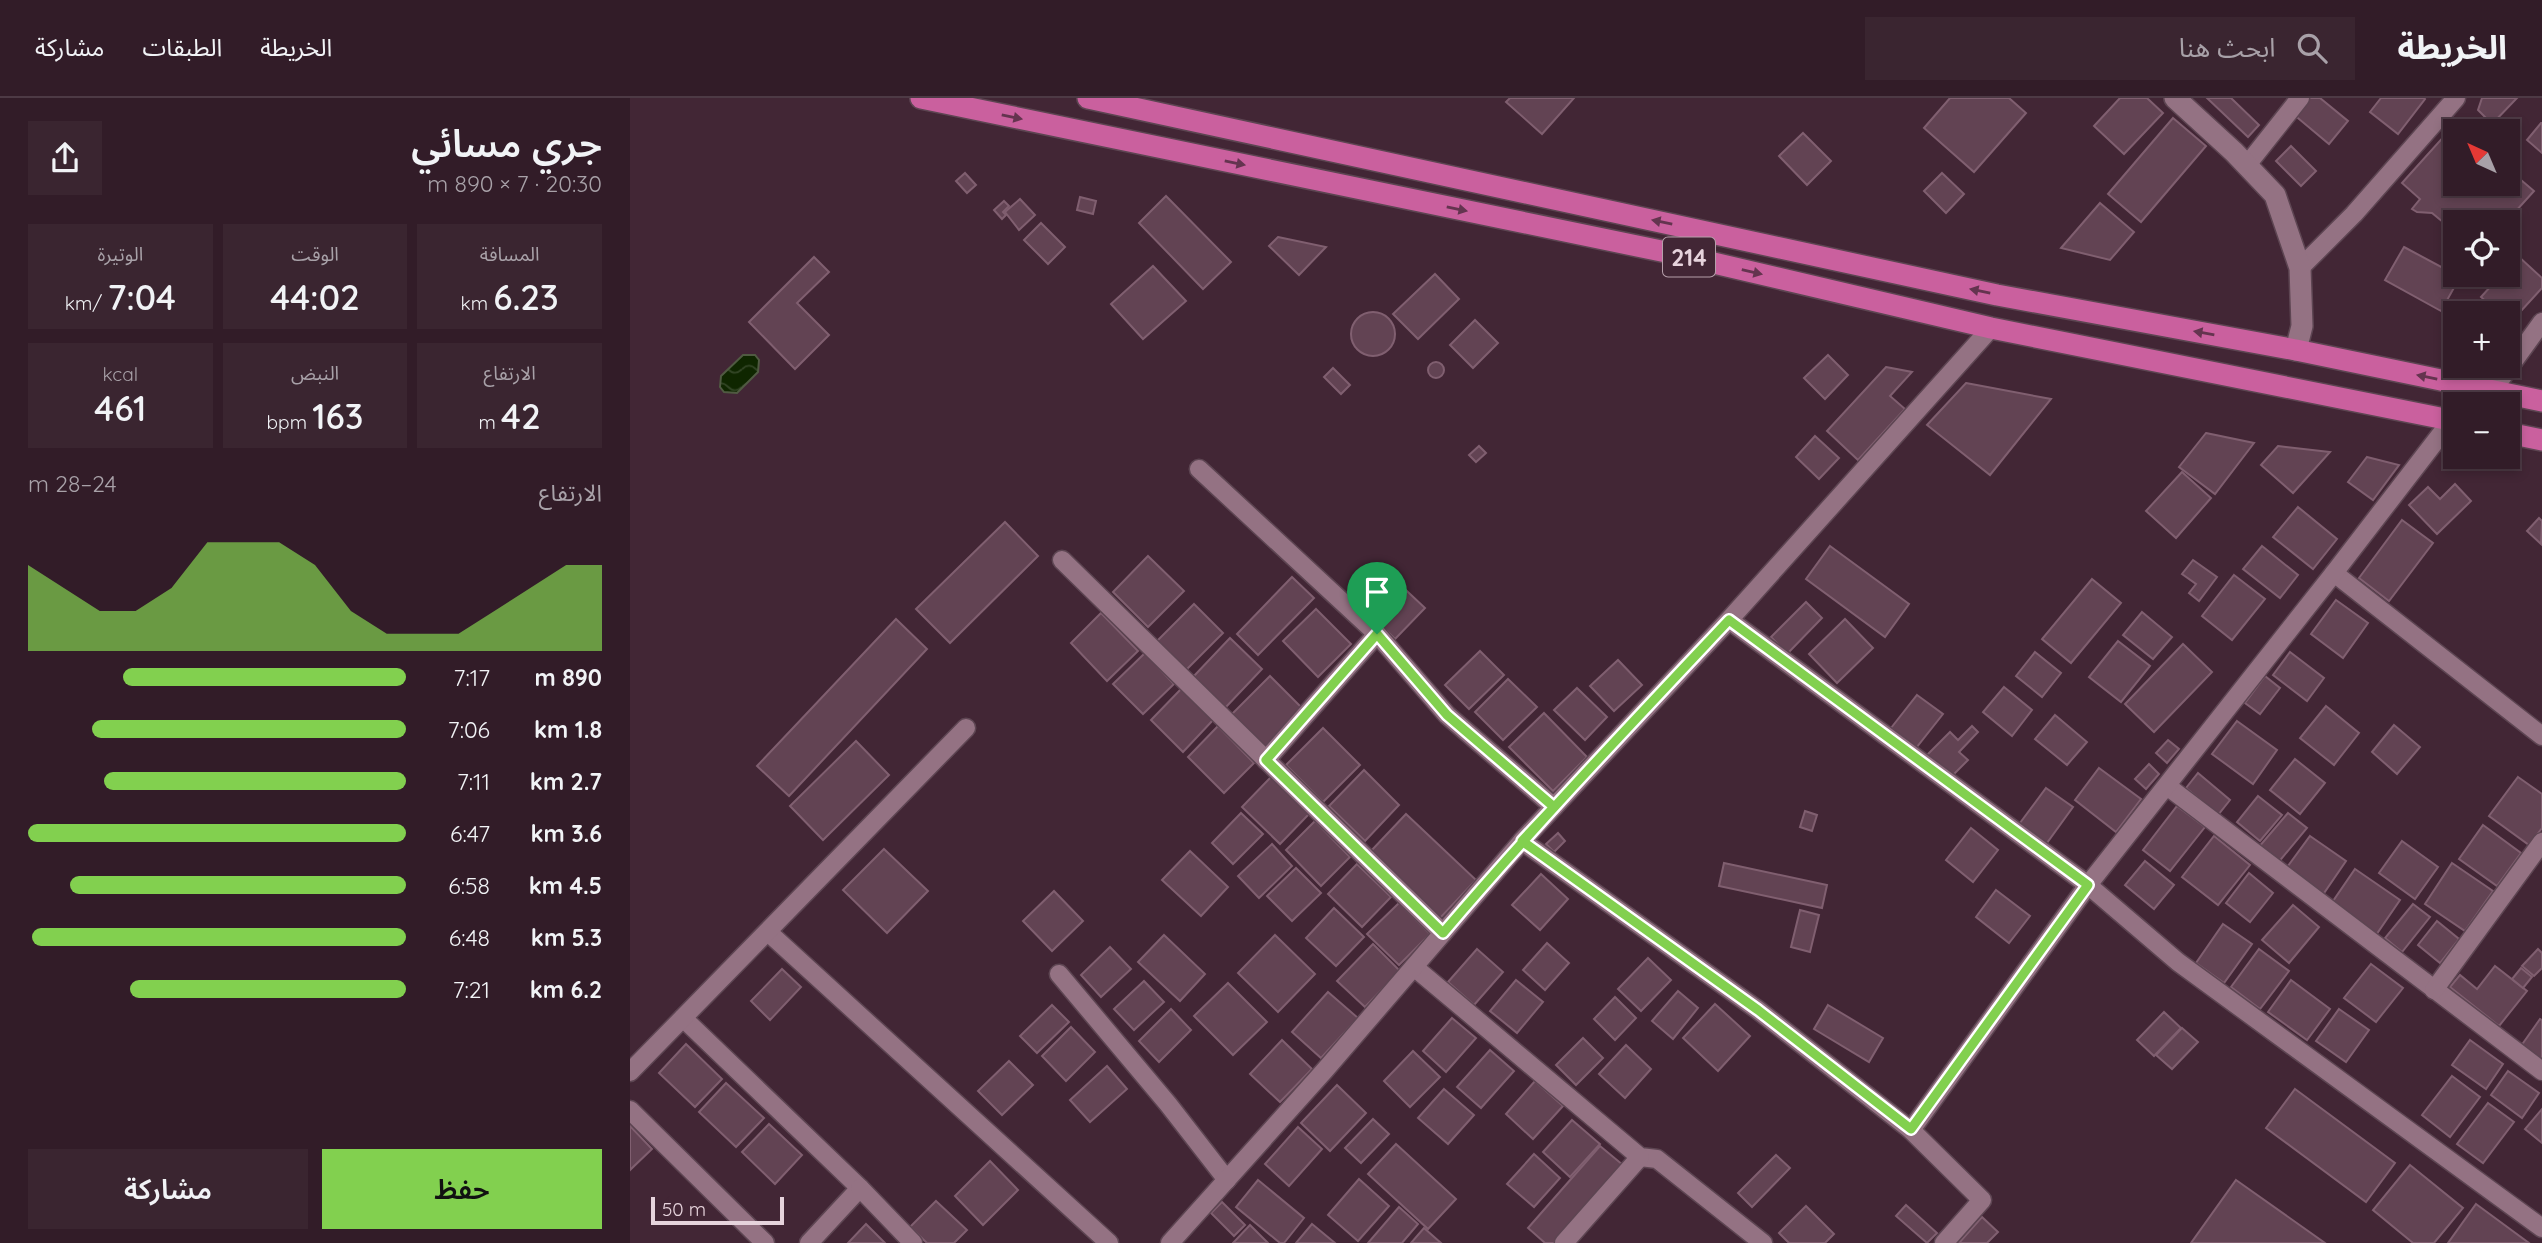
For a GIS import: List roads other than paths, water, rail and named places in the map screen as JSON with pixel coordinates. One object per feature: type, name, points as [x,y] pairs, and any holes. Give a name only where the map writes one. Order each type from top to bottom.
[{"type":"highway","name":"214","points":[[921,98],[1671,253],[1991,328],[2443,419]]},
{"type":"highway","name":"214","points":[[1088,98],[1140,103],[1997,295],[2296,350],[2542,401]]},
{"type":"highway","points":[[2253,380],[2260,343]]},
{"type":"highway","points":[[2319,394],[2326,356]]},
{"type":"highway","points":[[2520,435],[2542,440]]},
{"type":"street","points":[[2175,98],[2275,195],[2300,268],[2302,326],[2296,350]]},
{"type":"street","points":[[2247,165],[2300,98]]},
{"type":"street","points":[[2300,268],[2354,214],[2456,98]]},
{"type":"street","points":[[2492,391],[2542,322]]},
{"type":"street","points":[[1170,1243],[1522,841],[1729,620],[1991,328]]},
{"type":"street","points":[[1911,1129],[2088,885],[2443,434]]},
{"type":"street","points":[[1199,469],[1377,634],[1447,715],[1554,807]]},
{"type":"street","points":[[1062,560],[1443,933]]},
{"type":"street","points":[[2334,573],[2542,736]]},
{"type":"street","points":[[1729,620],[2088,885],[2178,962],[2542,1228]]},
{"type":"street","points":[[1266,760],[1377,634]]},
{"type":"street","points":[[630,1072],[966,729]]},
{"type":"street","points":[[2167,786],[2542,1071]]},
{"type":"street","points":[[1522,841],[1758,1010],[1911,1129],[1982,1200],[1944,1243]]},
{"type":"street","points":[[2434,990],[2542,842]]},
{"type":"street","points":[[768,932],[1109,1243]]},
{"type":"street","points":[[1414,967],[1640,1157],[1657,1159],[1763,1243]]},
{"type":"street","points":[[1059,974],[1168,1104],[1227,1180]]},
{"type":"street","points":[[683,1018],[860,1188],[913,1243]]},
{"type":"street","points":[[630,1110],[765,1243]]},
{"type":"street","points":[[1564,1243],[1640,1157]]},
{"type":"street","points":[[809,1243],[860,1188]]},
{"type":"water","points":[[743,355],[755,355],[759,360],[758,372],[737,393],[724,392],[720,387],[721,376]]}]
